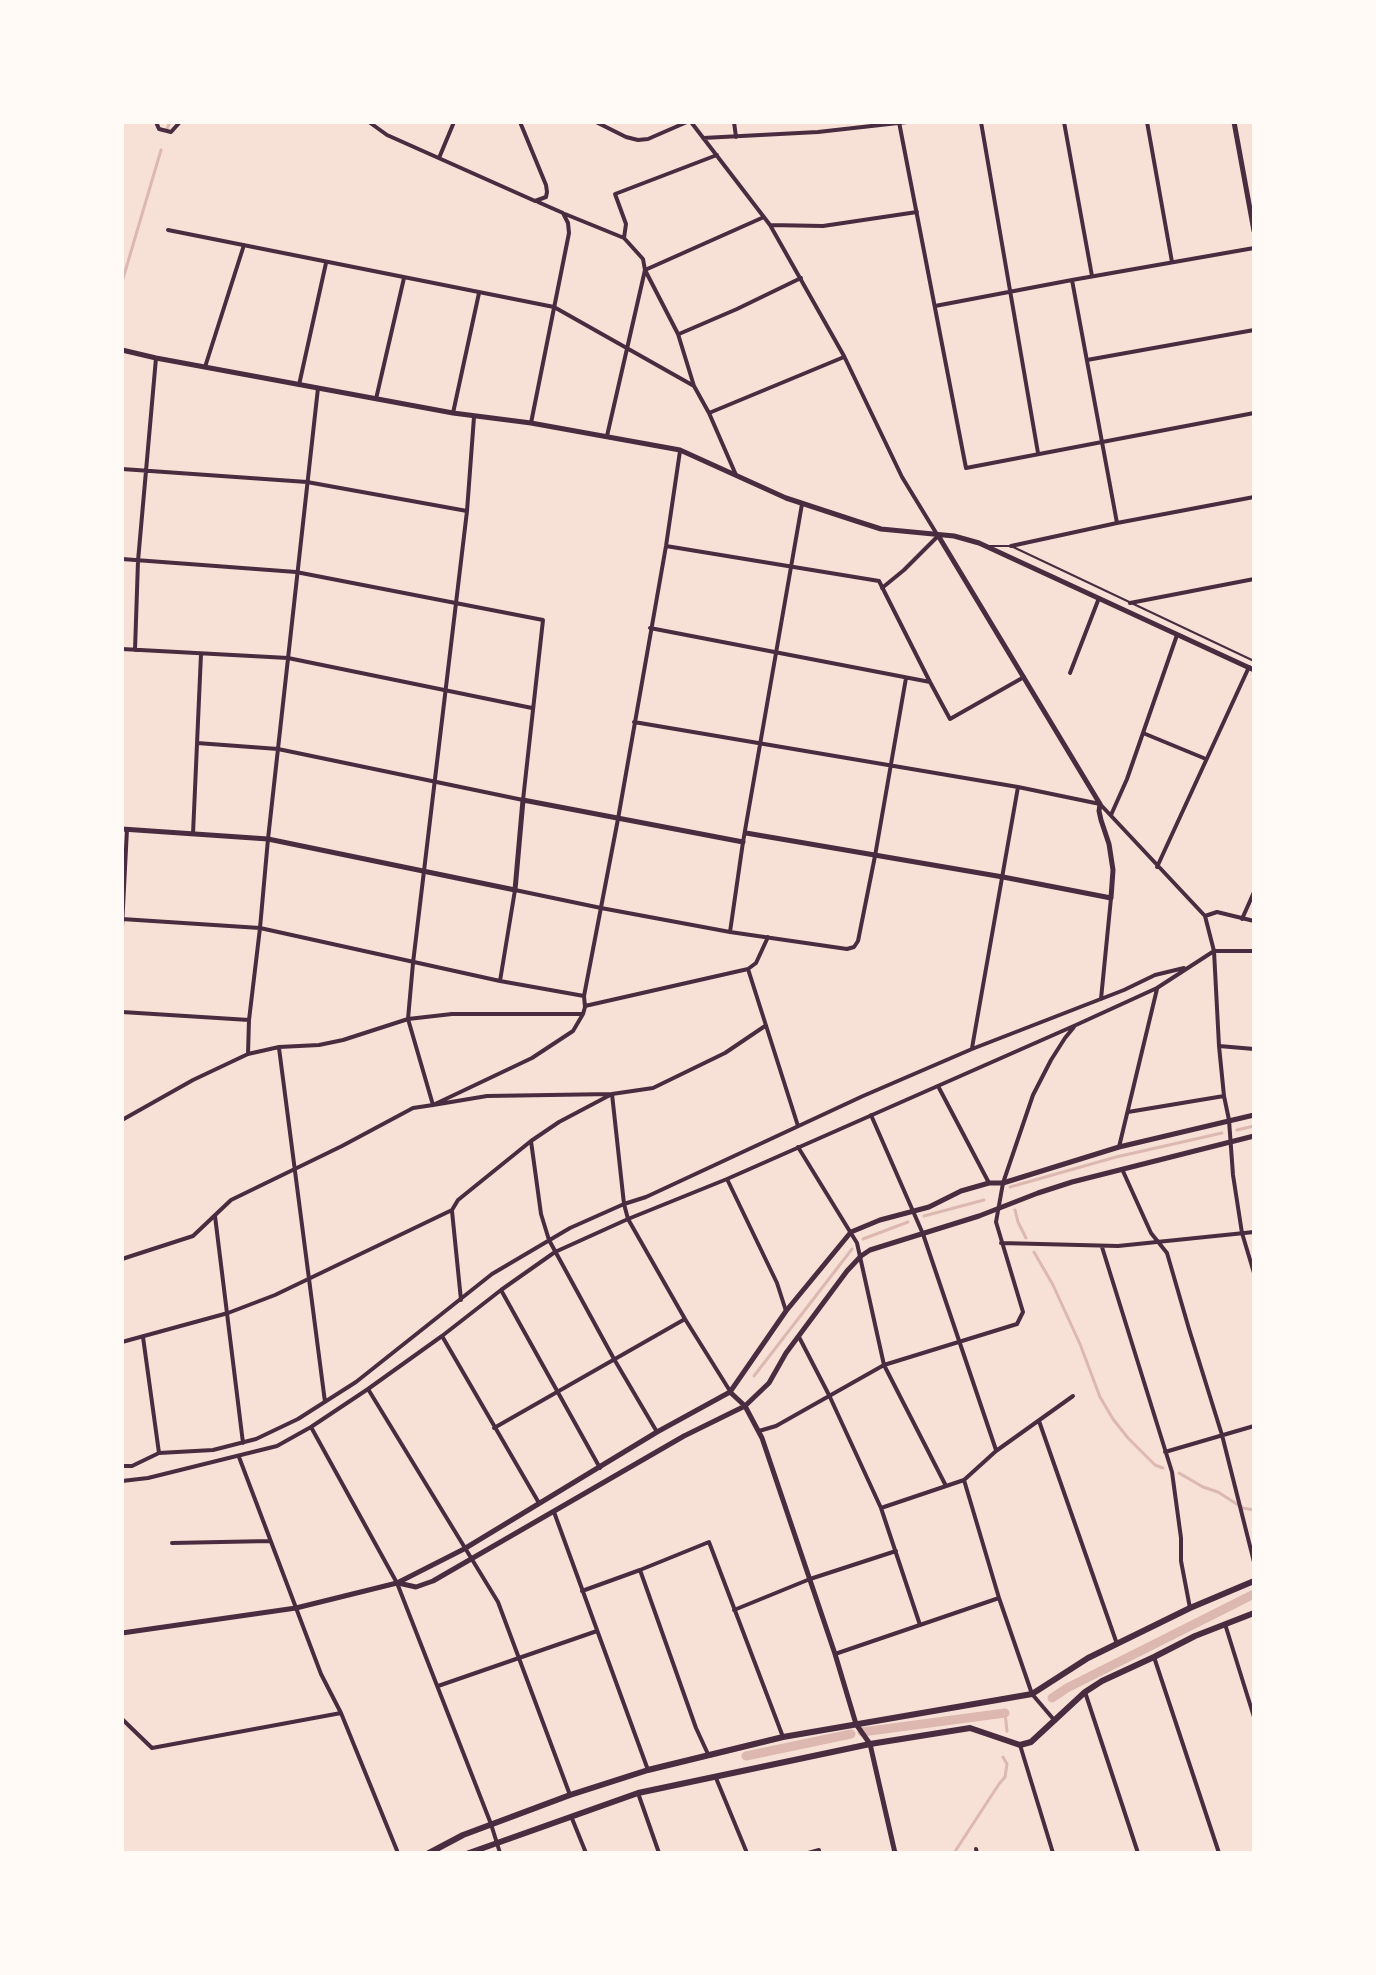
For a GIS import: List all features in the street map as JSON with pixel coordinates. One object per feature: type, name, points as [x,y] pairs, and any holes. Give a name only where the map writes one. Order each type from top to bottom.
[{"type":"main road","points":[[429,1853],[463,1835],[570,1795],[708,1754],[783,1737],[1032,1694],[1088,1658],[1190,1608],[1254,1581]]},
{"type":"main road","points":[[469,1853],[638,1793],[870,1744],[970,1728],[1020,1745],[1031,1742],[1085,1692],[1102,1681],[1195,1636],[1254,1613]]},
{"type":"street","points":[[156,122],[159,129],[171,132],[180,122]]},
{"type":"street","points":[[369,122],[387,135],[624,238],[643,259],[645,270],[678,334],[694,386],[736,475]]},
{"type":"street","points":[[439,158],[454,122]]},
{"type":"street","points":[[520,122],[546,185],[546,197],[535,201]]},
{"type":"street","points":[[596,122],[638,140],[689,122],[717,155],[770,225],[844,356],[902,477],[1100,804],[1205,916],[1214,951],[1219,1046],[1233,1175],[1242,1233],[1254,1273]]},
{"type":"street","points":[[734,122],[736,137]]},
{"type":"street","points":[[816,122],[818,132]]},
{"type":"street","points":[[703,138],[818,132],[907,122]]},
{"type":"street","points":[[981,122],[1038,453]]},
{"type":"street","points":[[1064,122],[1092,276]]},
{"type":"street","points":[[1147,122],[1172,262]]},
{"type":"street","points":[[1234,122],[1254,231]]},
{"type":"street","points":[[900,123],[966,468],[1254,413]]},
{"type":"street","points":[[624,238],[626,224],[615,194],[717,155]]},
{"type":"street","points":[[770,225],[823,226],[917,212]]},
{"type":"street","points":[[531,423],[569,233],[563,213]]},
{"type":"street","points":[[645,270],[764,217]]},
{"type":"street","points":[[168,230],[554,307],[694,386]]},
{"type":"street","points":[[205,367],[244,245]]},
{"type":"street","points":[[935,306],[1254,248]]},
{"type":"street","points":[[299,385],[326,263]]},
{"type":"street","points":[[607,436],[645,270]]},
{"type":"street","points":[[376,399],[404,278]]},
{"type":"street","points":[[678,334],[801,278]]},
{"type":"street","points":[[1072,280],[1117,523]]},
{"type":"street","points":[[453,413],[479,293]]},
{"type":"street","points":[[1087,360],[1254,330]]},
{"type":"street","points":[[122,350],[474,417],[531,423],[680,450],[802,503],[881,529],[954,536],[984,546],[1251,669],[1157,867]]},
{"type":"street","points":[[709,413],[844,356]]},
{"type":"street","points":[[135,650],[138,561],[156,358]]},
{"type":"street","points":[[248,1054],[296,572],[318,388]]},
{"type":"street","points":[[433,1105],[408,1019],[467,511],[474,417]]},
{"type":"street","points":[[433,1105],[532,1058],[573,1031],[583,1014],[666,546],[680,450]]},
{"type":"street","points":[[122,469],[307,482],[467,511]]},
{"type":"street","points":[[1011,546],[1254,497]]},
{"type":"street","points":[[730,932],[802,503]]},
{"type":"street","points":[[882,588],[938,536]]},
{"type":"street","points":[[666,546],[879,581],[950,719],[1024,677]]},
{"type":"street","points":[[122,559],[296,572],[543,620],[515,890],[500,981]]},
{"type":"street","points":[[1130,603],[1254,579]]},
{"type":"street","points":[[1070,673],[1099,598]]},
{"type":"street","points":[[650,628],[930,682]]},
{"type":"street","points":[[1111,815],[1127,779],[1177,635]]},
{"type":"street","points":[[122,649],[288,658],[532,708]]},
{"type":"street","points":[[193,834],[201,654]]},
{"type":"street","points":[[122,927],[124,829],[268,839],[730,932],[847,949],[854,947],[858,941],[875,856],[906,678]]},
{"type":"street","points":[[634,722],[1018,787],[1100,804]]},
{"type":"street","points":[[1143,733],[1206,759]]},
{"type":"street","points":[[197,743],[278,749],[743,842]]},
{"type":"street","points":[[972,1049],[1018,787]]},
{"type":"street","points":[[1100,804],[1113,870],[1101,999]]},
{"type":"street","points":[[746,833],[1111,898]]},
{"type":"street","points":[[1242,919],[1254,892]]},
{"type":"street","points":[[1205,916],[1217,912],[1254,921]]},
{"type":"street","points":[[122,919],[260,928],[413,963],[584,996]]},
{"type":"street","points":[[585,1007],[748,969],[756,963],[768,937]]},
{"type":"street","points":[[122,1481],[148,1478],[277,1446],[368,1389],[555,1252],[1076,1025],[1157,988],[1214,951],[1254,951]]},
{"type":"street","points":[[122,1466],[132,1466],[159,1453],[213,1450],[256,1439],[298,1419],[356,1382],[492,1274],[570,1228],[646,1197],[972,1049],[1155,975],[1186,967]]},
{"type":"street","points":[[748,969],[798,1126]]},
{"type":"street","points":[[1119,1147],[1157,988]]},
{"type":"street","points":[[122,1012],[249,1020]]},
{"type":"street","points":[[122,1120],[193,1080],[248,1054],[279,1047],[343,1040],[408,1019],[452,1014],[583,1014]]},
{"type":"street","points":[[759,1431],[776,1426],[884,1365],[1017,1324],[1023,1312],[996,1222],[1003,1183],[1033,1095],[1051,1060],[1076,1025]]},
{"type":"street","points":[[122,1259],[193,1236],[231,1200],[413,1108],[487,1096],[612,1094],[653,1088],[725,1053],[765,1026]]},
{"type":"street","points":[[1219,1046],[1254,1049]]},
{"type":"street","points":[[279,1047],[325,1402]]},
{"type":"street","points":[[938,1086],[989,1183]]},
{"type":"street","points":[[122,1342],[228,1313],[275,1295],[452,1210],[458,1200],[531,1141],[612,1094]]},
{"type":"street","points":[[612,1094],[628,1219],[730,1392],[745,1406],[759,1431],[856,1724],[870,1744],[895,1853]]},
{"type":"street","points":[[1128,1112],[1224,1096]]},
{"type":"street","points":[[871,1115],[923,1234],[996,1451]]},
{"type":"street","points":[[122,1633],[296,1608],[397,1583],[464,1549],[657,1432],[730,1392],[786,1311],[851,1232],[880,1220],[929,1207],[961,1191],[989,1183],[1003,1183],[1119,1147],[1254,1115]]},
{"type":"street","points":[[397,1583],[416,1587],[433,1581],[684,1436],[745,1406],[769,1383],[786,1353],[847,1271],[870,1250],[1049,1189],[1254,1136]]},
{"type":"street","points":[[531,1141],[541,1214],[549,1240],[657,1432]]},
{"type":"street","points":[[798,1147],[851,1232],[861,1256],[884,1365],[946,1486]]},
{"type":"street","points":[[1122,1169],[1151,1233],[1167,1253],[1222,1435],[1254,1562]]},
{"type":"street","points":[[727,1179],[777,1283],[786,1311]]},
{"type":"street","points":[[452,1210],[461,1300]]},
{"type":"street","points":[[215,1216],[243,1443]]},
{"type":"street","points":[[1001,1243],[1102,1247],[1254,1232]]},
{"type":"street","points":[[1102,1247],[1172,1472],[1181,1561],[1190,1608]]},
{"type":"street","points":[[501,1290],[600,1468]]},
{"type":"street","points":[[494,1428],[685,1319]]},
{"type":"street","points":[[442,1336],[539,1503]]},
{"type":"street","points":[[143,1337],[159,1453]]},
{"type":"street","points":[[799,1337],[881,1508],[920,1625]]},
{"type":"street","points":[[368,1389],[498,1602],[570,1795]]},
{"type":"street","points":[[881,1508],[964,1480],[996,1451],[1073,1396]]},
{"type":"street","points":[[1039,1421],[1117,1644]]},
{"type":"street","points":[[1165,1452],[1254,1426]]},
{"type":"street","points":[[311,1427],[397,1583],[500,1853]]},
{"type":"street","points":[[239,1457],[321,1674],[341,1713],[398,1853]]},
{"type":"street","points":[[964,1480],[1032,1694],[1055,1721]]},
{"type":"street","points":[[554,1512],[648,1770]]},
{"type":"street","points":[[172,1543],[270,1541]]},
{"type":"street","points":[[582,1591],[709,1542],[783,1737]]},
{"type":"street","points":[[734,1610],[810,1579],[896,1551]]},
{"type":"street","points":[[640,1570],[708,1754]]},
{"type":"street","points":[[835,1654],[999,1598]]},
{"type":"street","points":[[1225,1624],[1254,1717]]},
{"type":"street","points":[[438,1686],[597,1631]]},
{"type":"street","points":[[1154,1657],[1219,1853]]},
{"type":"street","points":[[1085,1692],[1138,1853]]},
{"type":"street","points":[[122,1719],[152,1748],[341,1713]]},
{"type":"street","points":[[1020,1745],[1053,1853]]},
{"type":"street","points":[[715,1775],[747,1853]]},
{"type":"street","points":[[638,1793],[659,1853]]},
{"type":"street","points":[[571,1816],[586,1853]]},
{"type":"street","points":[[808,1853],[819,1850],[819,1853]]},
{"type":"lane","points":[[984,546],[1011,546],[1254,661]]},
{"type":"waterway","points":[[167,129],[170,122]]},
{"type":"waterway","points":[[122,282],[161,150]]},
{"type":"waterway","points":[[1237,1130],[1254,1126]]},
{"type":"waterway","points":[[1010,1187],[1116,1157],[1222,1133]]},
{"type":"waterway","points":[[924,1216],[984,1200]]},
{"type":"waterway","points":[[1015,1210],[1026,1238]]},
{"type":"waterway","points":[[863,1239],[908,1222]]},
{"type":"waterway","points":[[754,1376],[852,1249]]},
{"type":"waterway","points":[[1034,1252],[1053,1285],[1100,1397],[1113,1419],[1155,1465],[1163,1468]]},
{"type":"waterway","points":[[1179,1473],[1243,1508],[1254,1510]]},
{"type":"waterway","points":[[1052,1698],[1254,1594]]},
{"type":"waterway","points":[[1005,1713],[1007,1731]]},
{"type":"waterway","points":[[862,1732],[1005,1713]]},
{"type":"waterway","points":[[746,1756],[851,1734]]},
{"type":"waterway","points":[[954,1853],[1005,1777],[1007,1764],[1003,1757]]}]
